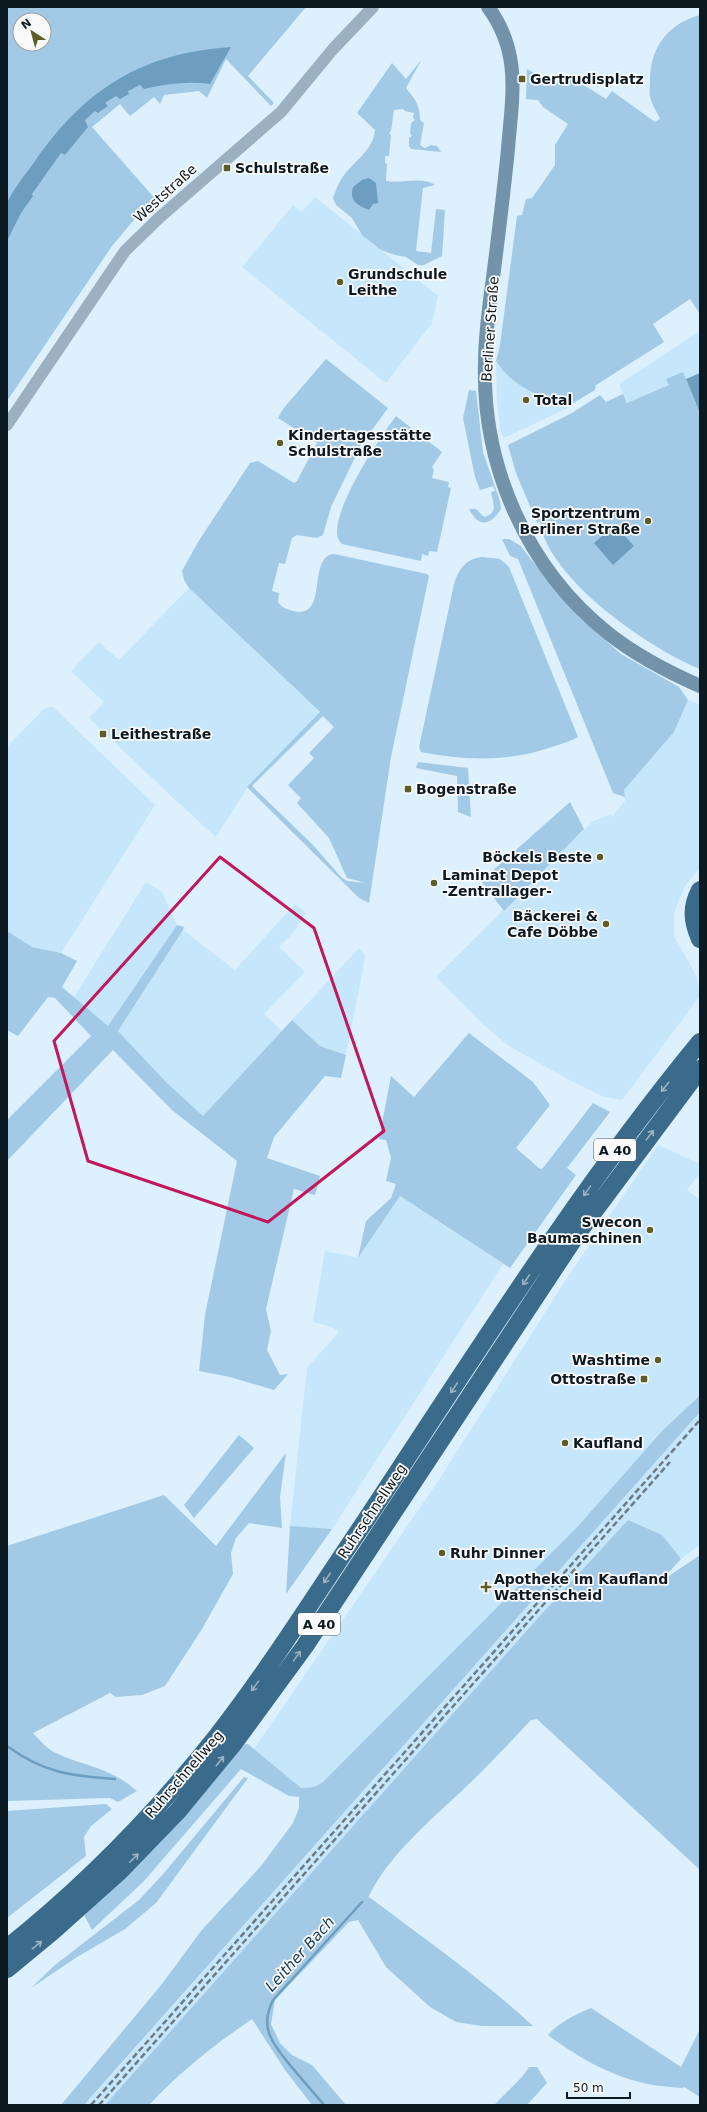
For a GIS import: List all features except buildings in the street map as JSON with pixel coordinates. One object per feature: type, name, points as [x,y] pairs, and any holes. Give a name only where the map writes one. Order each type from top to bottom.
[{"type":"highway","points":[[700,890],[694,906],[693,915],[694,924],[700,939]]},
{"type":"highway","points":[[694,1063],[700,1034]]},
{"type":"highway","name":"Ruhrschnellweg","points":[[7,1969],[53,1931],[120,1871],[178,1811],[234,1743],[305,1646],[577,1234],[694,1063],[700,1042]]},
{"type":"highway","name":"Ruhrschnellweg","points":[[7,1948],[47,1914],[107,1858],[164,1799],[219,1733],[285,1641],[547,1247],[616,1149],[694,1063]]},
{"type":"main road","name":"Berliner Straße","points":[[488,7],[502,28],[509,47],[514,81],[504,197],[488,317],[484,365],[488,420],[503,485],[519,521],[536,552],[555,580],[591,618],[608,633],[645,659],[700,686]]},
{"type":"street","name":"Weststraße","points":[[7,426],[125,251],[160,217],[280,112],[333,49],[373,7]]},
{"type":"highlighted area","points":[[220,857],[314,928],[384,1131],[268,1222],[88,1161],[54,1041]]},
{"type":"shaded area","points":[[7,7],[306,7],[248,76],[274,103],[271,106],[226,59],[207,98],[199,91],[164,95],[160,104],[154,97],[130,116],[120,104],[92,127],[158,202],[148,210],[144,208],[112,246],[7,401]]},
{"type":"shaded area","points":[[700,15],[700,314],[690,299],[653,324],[664,342],[596,385],[595,390],[570,405],[550,400],[528,390],[519,384],[502,369],[496,361],[500,345],[517,216],[522,215],[526,199],[532,198],[555,165],[555,145],[568,124],[543,107],[538,100],[526,99],[527,69],[556,85],[558,81],[562,82],[566,74],[606,99],[612,91],[655,122],[660,119],[651,100],[650,89],[651,69],[657,48],[670,31],[679,24]]},
{"type":"shaded area","points":[[231,47],[210,84],[177,84],[144,89],[140,85],[128,91],[129,94],[120,99],[116,96],[105,103],[108,106],[98,113],[95,111],[85,120],[88,127],[65,155],[61,153],[32,194],[33,196],[21,213],[7,241],[6,208],[9,199],[54,136],[74,114],[118,79],[143,67],[170,57],[199,51]]},
{"type":"shaded area","points":[[422,59],[406,88],[416,102],[420,120],[424,123],[420,145],[425,148],[431,145],[437,146],[441,152],[411,149],[409,146],[409,138],[412,136],[410,133],[411,123],[415,120],[413,118],[414,113],[403,109],[394,110],[391,131],[389,133],[391,135],[389,156],[385,156],[385,163],[387,164],[386,181],[424,181],[435,185],[423,188],[416,251],[431,253],[436,209],[445,210],[442,256],[424,265],[418,265],[406,257],[381,250],[362,235],[352,218],[336,205],[333,198],[347,171],[366,151],[374,136],[375,130],[357,113],[392,63],[406,79]]},
{"type":"shaded area","points":[[369,178],[376,183],[378,203],[373,204],[369,210],[355,202],[352,192],[353,187],[362,180]]},
{"type":"shaded area","name":"Grundschule Leithe","points":[[315,197],[438,296],[432,323],[386,383],[242,267],[293,205],[302,212]]},
{"type":"shaded area","points":[[700,331],[700,413],[683,372],[669,385],[627,403],[619,384]]},
{"type":"shaded area","points":[[326,359],[388,408],[361,445],[331,507],[323,535],[317,538],[297,535],[292,538],[285,564],[279,563],[272,591],[279,593],[278,602],[284,608],[293,611],[304,611],[311,606],[315,598],[321,565],[326,558],[334,554],[427,574],[429,576],[391,757],[369,903],[359,898],[247,787],[320,712],[189,588],[184,580],[182,571],[198,542],[250,463],[258,461],[294,483],[297,481],[317,443],[278,418],[283,409]],"holes":[[[323,716],[334,727],[309,753],[314,758],[288,785],[301,798],[297,803],[329,838],[347,878],[366,883],[347,881],[341,877],[313,845],[252,786]]]},
{"type":"shaded area","points":[[496,361],[499,367],[517,382],[542,398],[572,406],[504,438],[501,433],[497,402]]},
{"type":"shaded area","name":"Sportzentrum Berliner Straße","points":[[683,372],[700,413],[700,669],[655,646],[630,629],[604,609],[581,588],[561,566],[547,544],[540,522],[537,523],[516,473],[508,445],[572,413],[600,395],[606,402],[623,394],[627,403],[669,385],[666,379]]},
{"type":"shaded area","points":[[700,373],[700,413],[686,379]]},
{"type":"shaded area","points":[[469,390],[476,391],[483,452],[500,501],[501,509],[493,519],[485,522],[477,520],[469,509],[476,509],[484,517],[492,513],[494,504],[491,492],[495,491],[493,486],[480,490],[475,477],[463,418]]},
{"type":"shaded area","points":[[396,416],[442,452],[432,467],[434,470],[432,478],[449,482],[448,487],[451,488],[437,552],[429,551],[428,556],[422,554],[421,561],[342,544],[337,534],[339,519],[345,501],[355,480],[378,441]]},
{"type":"shaded area","points":[[615,525],[634,546],[613,565],[594,543]]},
{"type":"shaded area","points":[[502,539],[509,539],[521,546],[580,618],[621,654],[679,687],[688,700],[674,732],[624,790],[625,797],[613,793],[518,559],[510,556]]},
{"type":"shaded area","points":[[482,557],[500,559],[509,567],[578,737],[538,751],[505,757],[455,757],[421,752],[419,747],[454,584],[458,574],[467,562]]},
{"type":"shaded area","points":[[189,588],[320,713],[247,788],[216,837],[89,718],[104,702],[71,671],[99,642],[119,660]]},
{"type":"shaded area","points":[[688,700],[700,705],[700,868],[685,886],[674,913],[674,936],[697,977],[700,996],[622,1100],[604,1097],[571,1081],[509,1046],[485,1026],[436,977],[592,822],[611,814],[612,817],[625,801],[624,790],[674,732]]},
{"type":"shaded area","points":[[53,707],[155,805],[61,953],[32,947],[7,931],[7,747],[45,708]]},
{"type":"shaded area","points":[[418,762],[468,768],[471,817],[458,812],[457,776],[416,768]]},
{"type":"shaded area","points":[[570,802],[584,829],[504,911],[481,881]]},
{"type":"shaded area","points":[[146,882],[162,892],[177,925],[108,1027],[74,997]]},
{"type":"shaded area","points":[[295,904],[306,913],[294,932],[279,947],[305,972],[264,1014],[282,1031],[203,1116],[166,1082],[118,1031],[183,930],[235,970]]},
{"type":"shaded area","points":[[177,925],[184,927],[183,930],[118,1031],[166,1082],[203,1116],[292,1020],[320,1046],[346,1055],[341,1078],[325,1076],[274,1137],[267,1158],[320,1176],[315,1195],[294,1189],[266,1309],[271,1331],[267,1350],[280,1375],[288,1374],[274,1390],[230,1377],[199,1371],[205,1315],[237,1161],[172,1110],[113,1050],[7,1161],[7,1120],[91,1036],[55,998],[48,997],[18,1036],[7,1030],[7,931],[32,947],[61,953],[77,961],[62,987],[108,1026]]},
{"type":"shaded area","points":[[359,948],[365,955],[346,1055],[320,1046],[292,1020]]},
{"type":"shaded area","points":[[469,1033],[533,1082],[550,1105],[516,1148],[540,1169],[543,1168],[593,1103],[610,1112],[567,1168],[576,1175],[510,1268],[400,1196],[358,1258],[366,1221],[391,1198],[396,1184],[386,1181],[391,1158],[386,1140],[379,1139],[391,1076],[414,1097]]},
{"type":"shaded area","points":[[658,1145],[700,1164],[700,1173],[687,1190],[700,1200],[700,1394],[662,1431],[579,1525],[322,1783],[314,1787],[301,1788],[254,1749],[437,1483],[567,1278]]},
{"type":"shaded area","points":[[400,1196],[503,1264],[332,1529],[290,1526],[307,1368],[339,1332],[332,1327],[313,1322],[325,1251],[358,1258]]},
{"type":"shaded area","points":[[700,1395],[700,1412],[84,2105],[61,2105],[162,1984],[201,1931],[261,1866],[293,1823],[299,1808],[299,1797],[289,1796],[241,1769],[144,1881],[92,1930],[84,1915],[238,1745],[248,1744],[301,1788],[314,1787],[322,1783],[579,1525],[662,1431]]},
{"type":"shaded area","points":[[700,1412],[700,1545],[681,1559],[674,1551],[538,1618],[105,2105],[85,2105]]},
{"type":"shaded area","points":[[239,1435],[254,1448],[194,1518],[184,1505]]},
{"type":"shaded area","points":[[286,1453],[280,1497],[282,1528],[249,1523],[236,1538],[231,1553],[233,1574],[202,1629],[165,1686],[142,1695],[116,1697],[110,1693],[33,1733],[53,1752],[107,1772],[127,1783],[137,1791],[118,1802],[110,1798],[7,1801],[7,1546],[164,1495],[216,1546]]},
{"type":"shaded area","points":[[628,1520],[662,1535],[681,1559],[660,1582],[700,1555],[700,1870],[537,1719],[531,1720],[471,1782],[428,1822],[399,1852],[376,1883],[367,1900],[369,1897],[453,1960],[494,1992],[533,2026],[482,2026],[456,2022],[430,2007],[386,1967],[358,1920],[349,1922],[275,2000],[271,2024],[280,2043],[292,2055],[312,2065],[346,2105],[312,2105],[285,2070],[252,2019],[198,2059],[149,2105],[105,2105],[538,1618]]},
{"type":"shaded area","points":[[290,1526],[332,1529],[286,1594]]},
{"type":"shaded area","points":[[244,1777],[248,1778],[156,1903],[125,1929],[77,1957],[31,1988],[55,1965],[139,1900],[164,1873]]},
{"type":"shaded area","points":[[106,1804],[112,1809],[91,1826],[84,1837],[86,1856],[7,1918],[7,1811]]},
{"type":"shaded area","points":[[591,2008],[681,2067],[700,2029],[700,2097],[684,2087],[648,2084],[630,2080],[605,2070],[581,2057],[548,2035],[568,2019]]},
{"type":"shaded area","points":[[529,2067],[537,2067],[547,2083],[527,2105],[494,2105],[522,2077]]},
{"type":"waterway","name":"Leither Bach","points":[[7,1746],[33,1762],[58,1772],[115,1779]]},
{"type":"waterway","name":"Leither Bach","points":[[324,2105],[285,2059],[272,2040],[267,2024],[268,2016],[273,2000],[362,1902]]},
{"type":"railway","points":[[91,2105],[700,1420]]},
{"type":"railway","points":[[99,2105],[670,1462]]},
{"type":"place","name":"Gertrudisplatz","points":[[522,79]]},
{"type":"place","name":"Schulstraße","points":[[227,168]]},
{"type":"place","name":"Grundschule Leithe","points":[[340,282]]},
{"type":"place","name":"Total","points":[[526,400]]},
{"type":"place","name":"Kindertagesstätte Schulstraße","points":[[280,443]]},
{"type":"place","name":"Sportzentrum Berliner Straße","points":[[648,521]]},
{"type":"place","name":"Leithestraße","points":[[103,734]]},
{"type":"place","name":"Bogenstraße","points":[[408,789]]},
{"type":"place","name":"Böckels Beste","points":[[600,857]]},
{"type":"place","name":"Laminat Depot -Zentrallager-","points":[[434,883]]},
{"type":"place","name":"Bäckerei & Cafe Döbbe","points":[[606,924]]},
{"type":"place","name":"Swecon Baumaschinen","points":[[650,1230]]},
{"type":"place","name":"Washtime","points":[[658,1360]]},
{"type":"place","name":"Ottostraße","points":[[644,1379]]},
{"type":"place","name":"Kaufland","points":[[565,1443]]},
{"type":"place","name":"Ruhr Dinner","points":[[442,1553]]},
{"type":"place","name":"Apotheke im Kaufland Wattenscheid","points":[[486,1587]]}]
